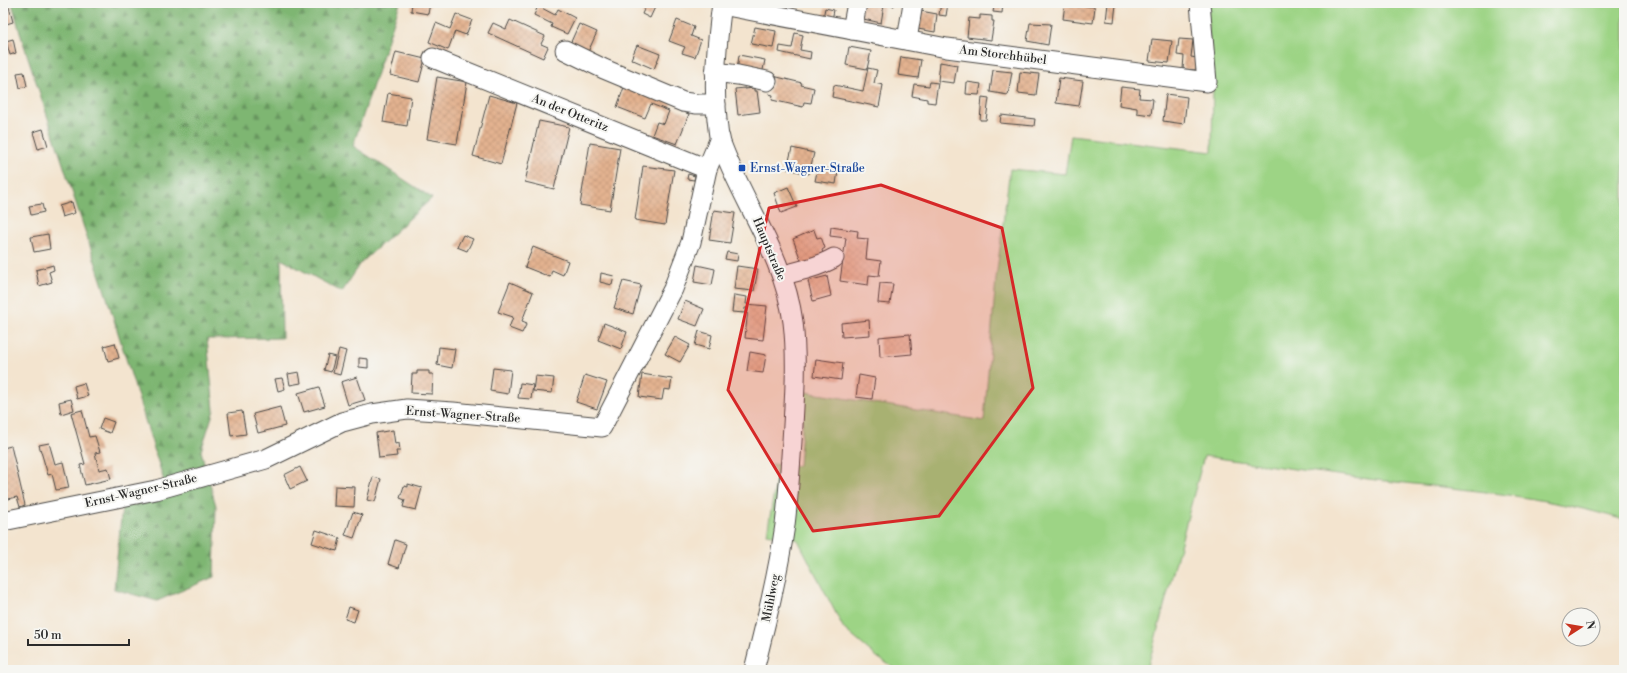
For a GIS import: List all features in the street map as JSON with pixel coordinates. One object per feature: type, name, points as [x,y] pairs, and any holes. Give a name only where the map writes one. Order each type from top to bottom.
[{"type":"street","points":[[852,30],[857,3]]},
{"type":"street","points":[[907,40],[912,3]]},
{"type":"street","name":"Am Storchhübel","points":[[722,4],[947,48],[1207,82],[1200,3]]},
{"type":"street","name":"Hauptstraße","points":[[722,4],[717,37],[716,72],[716,104],[720,138],[739,185],[766,235],[782,275],[793,322],[796,383],[791,465],[784,525]]},
{"type":"street","points":[[565,50],[604,69],[684,102],[716,104]]},
{"type":"street","name":"An der Otteritz","points":[[433,58],[707,169]]},
{"type":"street","points":[[716,72],[767,81]]},
{"type":"street","name":"Ernst-Wagner-Straße","points":[[3,521],[156,490],[266,459],[342,422],[372,414],[407,409],[453,412],[602,427],[673,289],[691,242],[707,169],[720,138]]},
{"type":"street","points":[[782,275],[825,263],[834,258]]},
{"type":"street","name":"Mühlweg","points":[[754,670],[769,610],[784,525]]},
{"type":"highlighted area","points":[[881,185],[1002,228],[1033,388],[939,516],[813,531],[728,390],[769,208]]},
{"type":"green space","points":[[12,3],[400,3],[353,146],[432,198],[361,263],[342,292],[281,259],[282,338],[207,339],[214,410],[201,451],[216,506],[214,577],[157,601],[114,589],[122,507],[168,494],[110,307],[20,33]]},
{"type":"green space","points":[[1206,3],[1624,3],[1624,520],[1563,504],[1501,494],[1376,480],[1204,456],[1147,670],[897,670],[877,657],[844,629],[798,540],[767,534],[777,475],[771,464],[799,466],[805,392],[984,421],[996,279],[1010,169],[1065,174],[1071,135],[1212,152],[1213,79]]},
{"type":"building","points":[[412,3],[430,3],[428,14],[411,11]]},
{"type":"building","points":[[647,3],[656,5],[650,18],[642,14]]},
{"type":"building","points":[[862,3],[884,5],[881,23],[859,18]]},
{"type":"building","points":[[887,3],[895,3],[894,6],[886,5]]},
{"type":"building","points":[[941,3],[948,3],[946,16],[939,15]]},
{"type":"building","points":[[995,3],[1003,3],[1002,13],[993,12]]},
{"type":"building","points":[[1065,3],[1095,7],[1093,23],[1063,19]]},
{"type":"building","points":[[1108,3],[1116,4],[1114,22],[1106,21]]},
{"type":"building","points":[[538,6],[555,15],[558,9],[575,18],[567,34],[551,27],[552,24],[534,15]]},
{"type":"building","points":[[9,7],[13,22],[3,25],[3,8]]},
{"type":"building","points":[[825,8],[834,10],[832,20],[823,18]]},
{"type":"building","points":[[915,10],[937,14],[935,32],[912,28]]},
{"type":"building","points":[[456,14],[472,20],[466,35],[455,31],[448,50],[429,42],[436,23],[450,29]]},
{"type":"building","points":[[980,15],[992,16],[992,21],[994,21],[991,40],[967,37],[969,18],[980,19]]},
{"type":"building","points":[[510,20],[545,36],[541,44],[548,47],[543,58],[488,33],[493,23],[506,29]]},
{"type":"building","points":[[677,20],[694,27],[691,36],[701,40],[695,57],[682,53],[685,47],[669,41]]},
{"type":"building","points":[[1030,23],[1051,24],[1048,45],[1027,41]]},
{"type":"building","points":[[579,24],[597,32],[588,52],[570,44]]},
{"type":"building","points":[[755,27],[776,31],[773,48],[751,44]]},
{"type":"building","points":[[795,33],[803,35],[800,50],[811,52],[810,59],[779,52],[780,46],[792,48]]},
{"type":"building","points":[[13,39],[16,53],[10,55],[6,41]]},
{"type":"building","points":[[1152,39],[1172,41],[1169,63],[1149,61]]},
{"type":"building","points":[[1179,39],[1193,40],[1191,57],[1197,58],[1196,70],[1183,69],[1184,56],[1177,55]]},
{"type":"building","points":[[637,45],[660,54],[654,69],[631,59]]},
{"type":"building","points":[[849,47],[871,51],[867,69],[846,65]]},
{"type":"building","points":[[396,52],[425,59],[419,82],[390,75]]},
{"type":"building","points":[[739,55],[765,60],[762,75],[737,71]]},
{"type":"building","points":[[901,57],[921,60],[918,78],[898,75]]},
{"type":"building","points":[[940,62],[957,65],[954,83],[938,81]]},
{"type":"building","points":[[868,68],[877,70],[874,83],[883,85],[879,107],[832,97],[834,85],[863,91]]},
{"type":"building","points":[[993,70],[1012,72],[1008,95],[990,92]]},
{"type":"building","points":[[24,72],[27,86],[20,88],[17,73]]},
{"type":"building","points":[[1020,72],[1039,74],[1036,95],[1018,93]]},
{"type":"building","points":[[773,76],[802,83],[801,85],[814,88],[811,103],[804,102],[803,107],[772,100],[773,95],[769,94]]},
{"type":"building","points":[[437,77],[467,82],[457,144],[427,139]]},
{"type":"building","points":[[1059,78],[1083,81],[1079,106],[1056,103]]},
{"type":"building","points":[[930,82],[938,83],[935,103],[927,102],[927,99],[912,96],[914,84],[929,86]]},
{"type":"building","points":[[967,82],[981,84],[979,95],[966,94]]},
{"type":"building","points":[[624,87],[673,100],[670,107],[689,114],[677,144],[652,135],[657,122],[664,124],[669,111],[651,104],[645,118],[617,107]]},
{"type":"building","points":[[1121,87],[1140,89],[1139,98],[1153,99],[1151,115],[1137,113],[1137,108],[1119,105]]},
{"type":"building","points":[[754,88],[754,91],[757,91],[760,112],[738,115],[735,89]]},
{"type":"building","points":[[388,93],[411,97],[407,126],[383,122]]},
{"type":"building","points":[[1166,94],[1187,97],[1184,124],[1163,121]]},
{"type":"building","points":[[489,95],[517,103],[501,164],[473,156]]},
{"type":"building","points":[[982,97],[989,98],[986,120],[980,120]]},
{"type":"building","points":[[1001,115],[1035,119],[1034,126],[1000,123]]},
{"type":"building","points":[[539,121],[569,127],[554,189],[525,182]]},
{"type":"building","points":[[43,129],[48,146],[38,149],[33,132]]},
{"type":"building","points":[[590,143],[620,148],[610,210],[580,205]]},
{"type":"building","points":[[792,148],[814,153],[809,174],[787,169]]},
{"type":"building","points":[[643,166],[674,170],[665,225],[635,220]]},
{"type":"building","points":[[818,167],[838,171],[836,184],[815,181]]},
{"type":"building","points":[[688,174],[695,176],[694,180],[687,179]]},
{"type":"building","points":[[788,187],[797,207],[781,213],[774,193]]},
{"type":"building","points":[[72,202],[75,213],[62,217],[59,206]]},
{"type":"building","points":[[42,204],[44,212],[31,215],[29,206]]},
{"type":"building","points":[[714,210],[735,213],[730,243],[709,240]]},
{"type":"building","points":[[831,227],[858,231],[857,238],[868,239],[866,259],[881,261],[879,276],[869,275],[868,285],[840,281],[846,238],[830,236]]},
{"type":"building","points":[[814,230],[817,238],[821,237],[825,248],[822,250],[824,257],[803,266],[793,239]]},
{"type":"building","points":[[48,234],[50,249],[34,252],[31,237]]},
{"type":"building","points":[[463,235],[473,239],[467,251],[457,247]]},
{"type":"building","points":[[533,247],[568,261],[563,275],[552,270],[550,277],[525,267]]},
{"type":"building","points":[[727,252],[738,254],[737,261],[725,259]]},
{"type":"building","points":[[53,265],[54,270],[49,272],[52,282],[39,286],[36,270]]},
{"type":"building","points":[[697,265],[715,269],[712,285],[694,282]]},
{"type":"building","points":[[737,266],[758,269],[754,291],[734,289]]},
{"type":"building","points":[[601,273],[614,276],[612,285],[600,282]]},
{"type":"building","points":[[827,276],[831,296],[813,301],[808,281]]},
{"type":"building","points":[[623,281],[641,285],[633,314],[614,308]]},
{"type":"building","points":[[510,282],[533,292],[522,321],[527,323],[522,333],[509,328],[513,317],[498,312]]},
{"type":"building","points":[[880,283],[893,284],[890,304],[878,303]]},
{"type":"building","points":[[734,295],[747,297],[746,304],[767,306],[763,340],[745,338],[748,308],[745,308],[745,313],[732,312]]},
{"type":"building","points":[[685,301],[704,309],[697,326],[678,319]]},
{"type":"building","points":[[869,320],[870,335],[842,337],[841,323]]},
{"type":"building","points":[[604,323],[627,332],[621,349],[598,340]]},
{"type":"building","points":[[699,331],[712,335],[709,349],[695,345]]},
{"type":"building","points":[[910,334],[912,354],[880,357],[879,337]]},
{"type":"building","points":[[675,337],[690,345],[680,362],[665,354]]},
{"type":"building","points":[[115,343],[119,358],[108,361],[104,346]]},
{"type":"building","points":[[439,347],[455,349],[452,368],[437,365]]},
{"type":"building","points":[[339,349],[346,351],[340,375],[333,373]]},
{"type":"building","points":[[750,352],[766,355],[763,373],[747,371]]},
{"type":"building","points":[[328,355],[335,357],[331,372],[324,370]]},
{"type":"building","points":[[359,358],[368,359],[368,368],[359,367]]},
{"type":"building","points":[[816,359],[843,363],[841,380],[814,376]]},
{"type":"building","points":[[493,368],[511,370],[508,394],[490,391]]},
{"type":"building","points":[[417,371],[429,371],[429,374],[433,374],[432,394],[411,393],[412,374],[417,374]]},
{"type":"building","points":[[299,372],[301,383],[290,385],[288,374]]},
{"type":"building","points":[[642,374],[672,379],[670,390],[664,389],[662,400],[639,397]]},
{"type":"building","points":[[585,375],[607,382],[597,409],[576,402]]},
{"type":"building","points":[[859,375],[875,378],[872,399],[856,397]]},
{"type":"building","points":[[535,376],[554,378],[552,393],[533,391]]},
{"type":"building","points":[[357,377],[365,400],[348,405],[341,382]]},
{"type":"building","points":[[282,378],[285,389],[278,391],[275,379]]},
{"type":"building","points":[[84,383],[88,396],[77,399],[74,386]]},
{"type":"building","points":[[520,383],[533,385],[531,399],[518,398]]},
{"type":"building","points":[[319,387],[325,406],[304,412],[298,393]]},
{"type":"building","points":[[71,399],[74,410],[61,414],[59,402]]},
{"type":"building","points":[[280,407],[285,426],[258,433],[253,414]]},
{"type":"building","points":[[82,410],[89,437],[95,436],[100,452],[95,453],[99,470],[108,468],[111,479],[85,485],[80,465],[85,464],[71,413]]},
{"type":"building","points":[[242,411],[246,434],[231,436],[228,413]]},
{"type":"building","points":[[103,418],[114,422],[110,433],[99,429]]},
{"type":"building","points":[[393,430],[395,444],[399,443],[400,451],[396,451],[397,456],[379,458],[376,433]]},
{"type":"building","points":[[49,443],[55,464],[63,462],[69,488],[56,490],[52,474],[48,475],[39,445]]},
{"type":"building","points":[[11,446],[25,505],[20,507],[17,497],[4,500],[3,494],[3,448]]},
{"type":"building","points":[[300,467],[307,481],[290,489],[284,475]]},
{"type":"building","points":[[373,477],[381,479],[375,502],[367,500]]},
{"type":"building","points":[[408,484],[422,488],[416,510],[403,507],[405,500],[400,498],[404,486],[408,487]]},
{"type":"building","points":[[335,486],[355,487],[354,507],[334,506]]},
{"type":"building","points":[[353,512],[362,515],[354,538],[345,535]]},
{"type":"building","points":[[316,530],[340,538],[337,551],[312,543]]},
{"type":"building","points":[[395,540],[406,544],[399,568],[388,564]]},
{"type":"building","points":[[349,607],[358,610],[354,622],[345,619]]},
{"type":"place","name":"Ernst-Wagner-Straße","points":[[742,168]]}]
